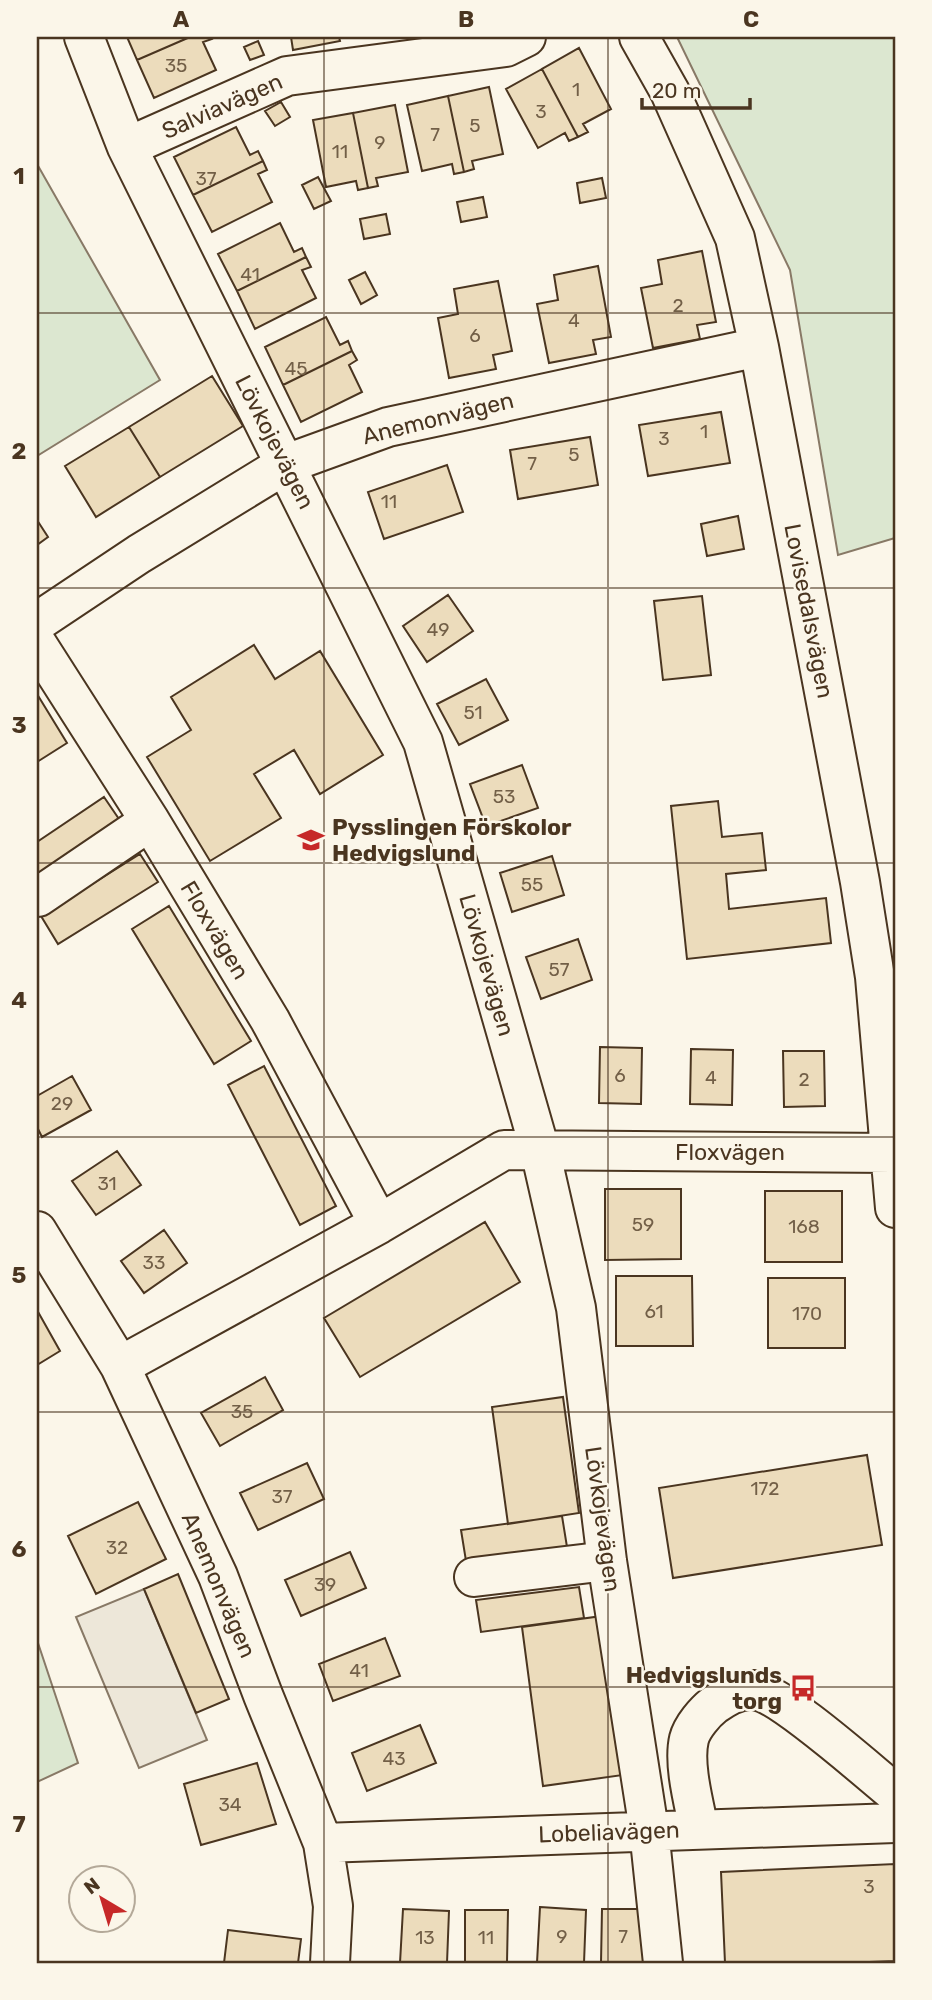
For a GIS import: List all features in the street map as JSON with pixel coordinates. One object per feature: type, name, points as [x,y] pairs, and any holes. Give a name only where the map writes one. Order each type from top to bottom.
[{"type":"street","name":"Lövkojevägen","points":[[84,37],[127,147],[423,742],[540,1150],[576,1308],[607,1561],[649,1830],[663,1963]]},
{"type":"street","name":"Salviavägen","points":[[127,147],[287,76],[506,47],[526,37]]},
{"type":"street","name":"Lovisedalsvägen","points":[[639,37],[670,92],[735,238],[759,347],[860,882],[875,977],[895,1208]]},
{"type":"street","name":"Anemonvägen","points":[[37,622],[139,554],[286,464],[388,426],[759,347]]},
{"type":"street","name":"Floxvägen","points":[[37,644],[150,821],[270,1020],[379,1224]]},
{"type":"street","points":[[38,897],[150,821]]},
{"type":"street","name":"Floxvägen","points":[[120,1366],[379,1224],[504,1150],[892,1153]]},
{"type":"street","name":"Anemonvägen","points":[[37,1231],[120,1366],[218,1576],[323,1843],[333,1906],[330,1963]]},
{"type":"street","points":[[474,1577],[607,1561]]},
{"type":"street","points":[[699,1829],[690,1785],[689,1737],[708,1710],[736,1693],[754,1690],[784,1703],[895,1793]]},
{"type":"street","name":"Lobeliavägen","points":[[323,1843],[895,1823]]},
{"type":"green space","points":[[677,37],[895,37],[895,538],[838,555],[790,270]]},
{"type":"green space","points":[[37,164],[160,380],[37,456]]},
{"type":"green space","points":[[37,1640],[78,1763],[37,1782]]},
{"type":"shaded area","points":[[144,1589],[207,1740],[139,1768],[76,1617]]},
{"type":"building","points":[[127,37],[190,37],[137,60]]},
{"type":"building","points":[[190,37],[211,37],[212,39],[203,42],[216,70],[154,98],[137,60]]},
{"type":"building","points":[[291,37],[339,37],[340,41],[293,50]]},
{"type":"building","points":[[258,41],[264,55],[250,60],[244,47]]},
{"type":"building","points":[[579,48],[611,109],[583,124],[588,132],[578,137],[542,69]]},
{"type":"building","points":[[542,69],[578,137],[569,141],[565,133],[538,148],[506,89]]},
{"type":"building","points":[[489,87],[503,154],[472,161],[474,169],[464,172],[448,96]]},
{"type":"building","points":[[448,96],[464,172],[454,174],[452,164],[422,171],[407,105]]},
{"type":"building","points":[[281,102],[290,117],[275,126],[265,111]]},
{"type":"building","points":[[395,105],[408,172],[376,178],[378,186],[368,188],[353,113]]},
{"type":"building","points":[[353,113],[368,188],[358,190],[356,181],[326,187],[313,120]]},
{"type":"building","points":[[236,127],[250,155],[258,151],[263,161],[193,195],[174,157]]},
{"type":"building","points":[[263,161],[267,170],[258,174],[272,202],[212,232],[193,195]]},
{"type":"building","points":[[318,177],[331,201],[314,209],[302,185]]},
{"type":"building","points":[[602,178],[606,198],[580,203],[577,183]]},
{"type":"building","points":[[483,197],[487,217],[461,222],[457,202]]},
{"type":"building","points":[[386,214],[390,234],[364,239],[360,219]]},
{"type":"building","points":[[280,223],[294,252],[302,248],[306,257],[237,291],[218,254]]},
{"type":"building","points":[[702,251],[716,322],[697,325],[700,339],[653,348],[641,288],[662,284],[658,260]]},
{"type":"building","points":[[306,257],[311,267],[302,270],[316,298],[255,329],[237,291]]},
{"type":"building","points":[[598,266],[611,337],[593,340],[596,354],[549,363],[537,304],[558,300],[554,275]]},
{"type":"building","points":[[365,272],[377,295],[361,304],[349,280]]},
{"type":"building","points":[[498,281],[512,351],[493,355],[496,369],[449,378],[438,318],[458,314],[454,289]]},
{"type":"building","points":[[326,317],[340,345],[348,341],[352,351],[283,385],[265,347]]},
{"type":"building","points":[[352,351],[357,360],[349,365],[362,392],[301,422],[283,385]]},
{"type":"building","points":[[212,376],[243,426],[160,477],[129,427]]},
{"type":"building","points":[[721,412],[730,463],[648,476],[639,425]]},
{"type":"building","points":[[129,427],[160,477],[96,517],[65,466]]},
{"type":"building","points":[[590,437],[598,485],[518,499],[510,450]]},
{"type":"building","points":[[447,465],[463,512],[384,539],[368,492]]},
{"type":"building","points":[[738,516],[744,549],[707,556],[701,524]]},
{"type":"building","points":[[37,520],[48,537],[37,545]]},
{"type":"building","points":[[448,595],[473,631],[427,662],[403,626]]},
{"type":"building","points":[[702,596],[711,675],[663,680],[654,601]]},
{"type":"building","points":[[254,645],[275,679],[320,651],[383,755],[320,794],[294,750],[254,774],[281,818],[210,861],[147,757],[191,730],[171,697]]},
{"type":"building","points":[[486,679],[508,720],[459,745],[437,704]]},
{"type":"building","points":[[37,694],[67,743],[37,762]]},
{"type":"building","points":[[522,765],[538,808],[486,826],[470,784]]},
{"type":"building","points":[[104,797],[123,825],[37,882],[37,842]]},
{"type":"building","points":[[718,801],[722,837],[762,833],[766,870],[726,874],[729,909],[826,898],[831,943],[687,959],[671,806]]},
{"type":"building","points":[[140,854],[158,882],[58,944],[41,916]]},
{"type":"building","points":[[552,856],[564,895],[512,912],[500,873]]},
{"type":"building","points":[[169,906],[251,1041],[214,1064],[132,929]]},
{"type":"building","points":[[578,939],[592,980],[541,999],[526,957]]},
{"type":"building","points":[[600,1047],[642,1048],[641,1104],[599,1103]]},
{"type":"building","points":[[691,1049],[733,1050],[732,1105],[690,1104]]},
{"type":"building","points":[[783,1051],[824,1051],[825,1106],[784,1107]]},
{"type":"building","points":[[264,1066],[336,1206],[300,1225],[228,1085]]},
{"type":"building","points":[[72,1076],[91,1110],[42,1137],[37,1127],[37,1096]]},
{"type":"building","points":[[117,1151],[141,1185],[96,1215],[72,1181]]},
{"type":"building","points":[[605,1189],[681,1189],[681,1259],[605,1260]]},
{"type":"building","points":[[765,1191],[842,1191],[842,1262],[765,1262]]},
{"type":"building","points":[[485,1222],[520,1282],[360,1377],[324,1318]]},
{"type":"building","points":[[164,1230],[187,1263],[144,1293],[121,1261]]},
{"type":"building","points":[[616,1276],[692,1276],[693,1346],[616,1346]]},
{"type":"building","points":[[768,1278],[845,1278],[845,1348],[768,1348]]},
{"type":"building","points":[[37,1310],[60,1351],[37,1365]]},
{"type":"building","points":[[265,1377],[283,1410],[220,1446],[201,1413]]},
{"type":"building","points":[[563,1397],[579,1513],[508,1524],[492,1407]]},
{"type":"building","points":[[867,1455],[882,1545],[673,1578],[659,1488]]},
{"type":"building","points":[[307,1463],[324,1499],[258,1530],[240,1493]]},
{"type":"building","points":[[138,1502],[166,1559],[96,1594],[68,1536]]},
{"type":"building","points":[[562,1516],[567,1547],[466,1561],[461,1530]]},
{"type":"building","points":[[350,1552],[366,1588],[301,1616],[285,1580]]},
{"type":"building","points":[[178,1574],[229,1699],[196,1713],[144,1589]]},
{"type":"building","points":[[579,1587],[584,1618],[481,1632],[476,1600]]},
{"type":"building","points":[[602,1616],[623,1775],[543,1786],[522,1627]]},
{"type":"building","points":[[385,1638],[400,1676],[333,1701],[319,1664]]},
{"type":"building","points":[[420,1725],[436,1763],[367,1791],[352,1753]]},
{"type":"building","points":[[257,1763],[276,1824],[201,1845],[184,1784]]},
{"type":"building","points":[[895,1864],[895,1961],[725,1963],[721,1872]]},
{"type":"building","points":[[540,1907],[586,1910],[584,1963],[537,1963]]},
{"type":"building","points":[[403,1909],[449,1911],[447,1963],[400,1963]]},
{"type":"building","points":[[602,1909],[645,1909],[644,1963],[601,1963]]},
{"type":"building","points":[[465,1910],[508,1910],[507,1963],[465,1963]]},
{"type":"building","points":[[228,1930],[301,1939],[298,1963],[224,1963]]},
{"type":"place","name":"Pysslingen Förskolor Hedvigslund","points":[[311,840]]},
{"type":"place","name":"Hedvigslunds torg","points":[[803,1688]]}]
